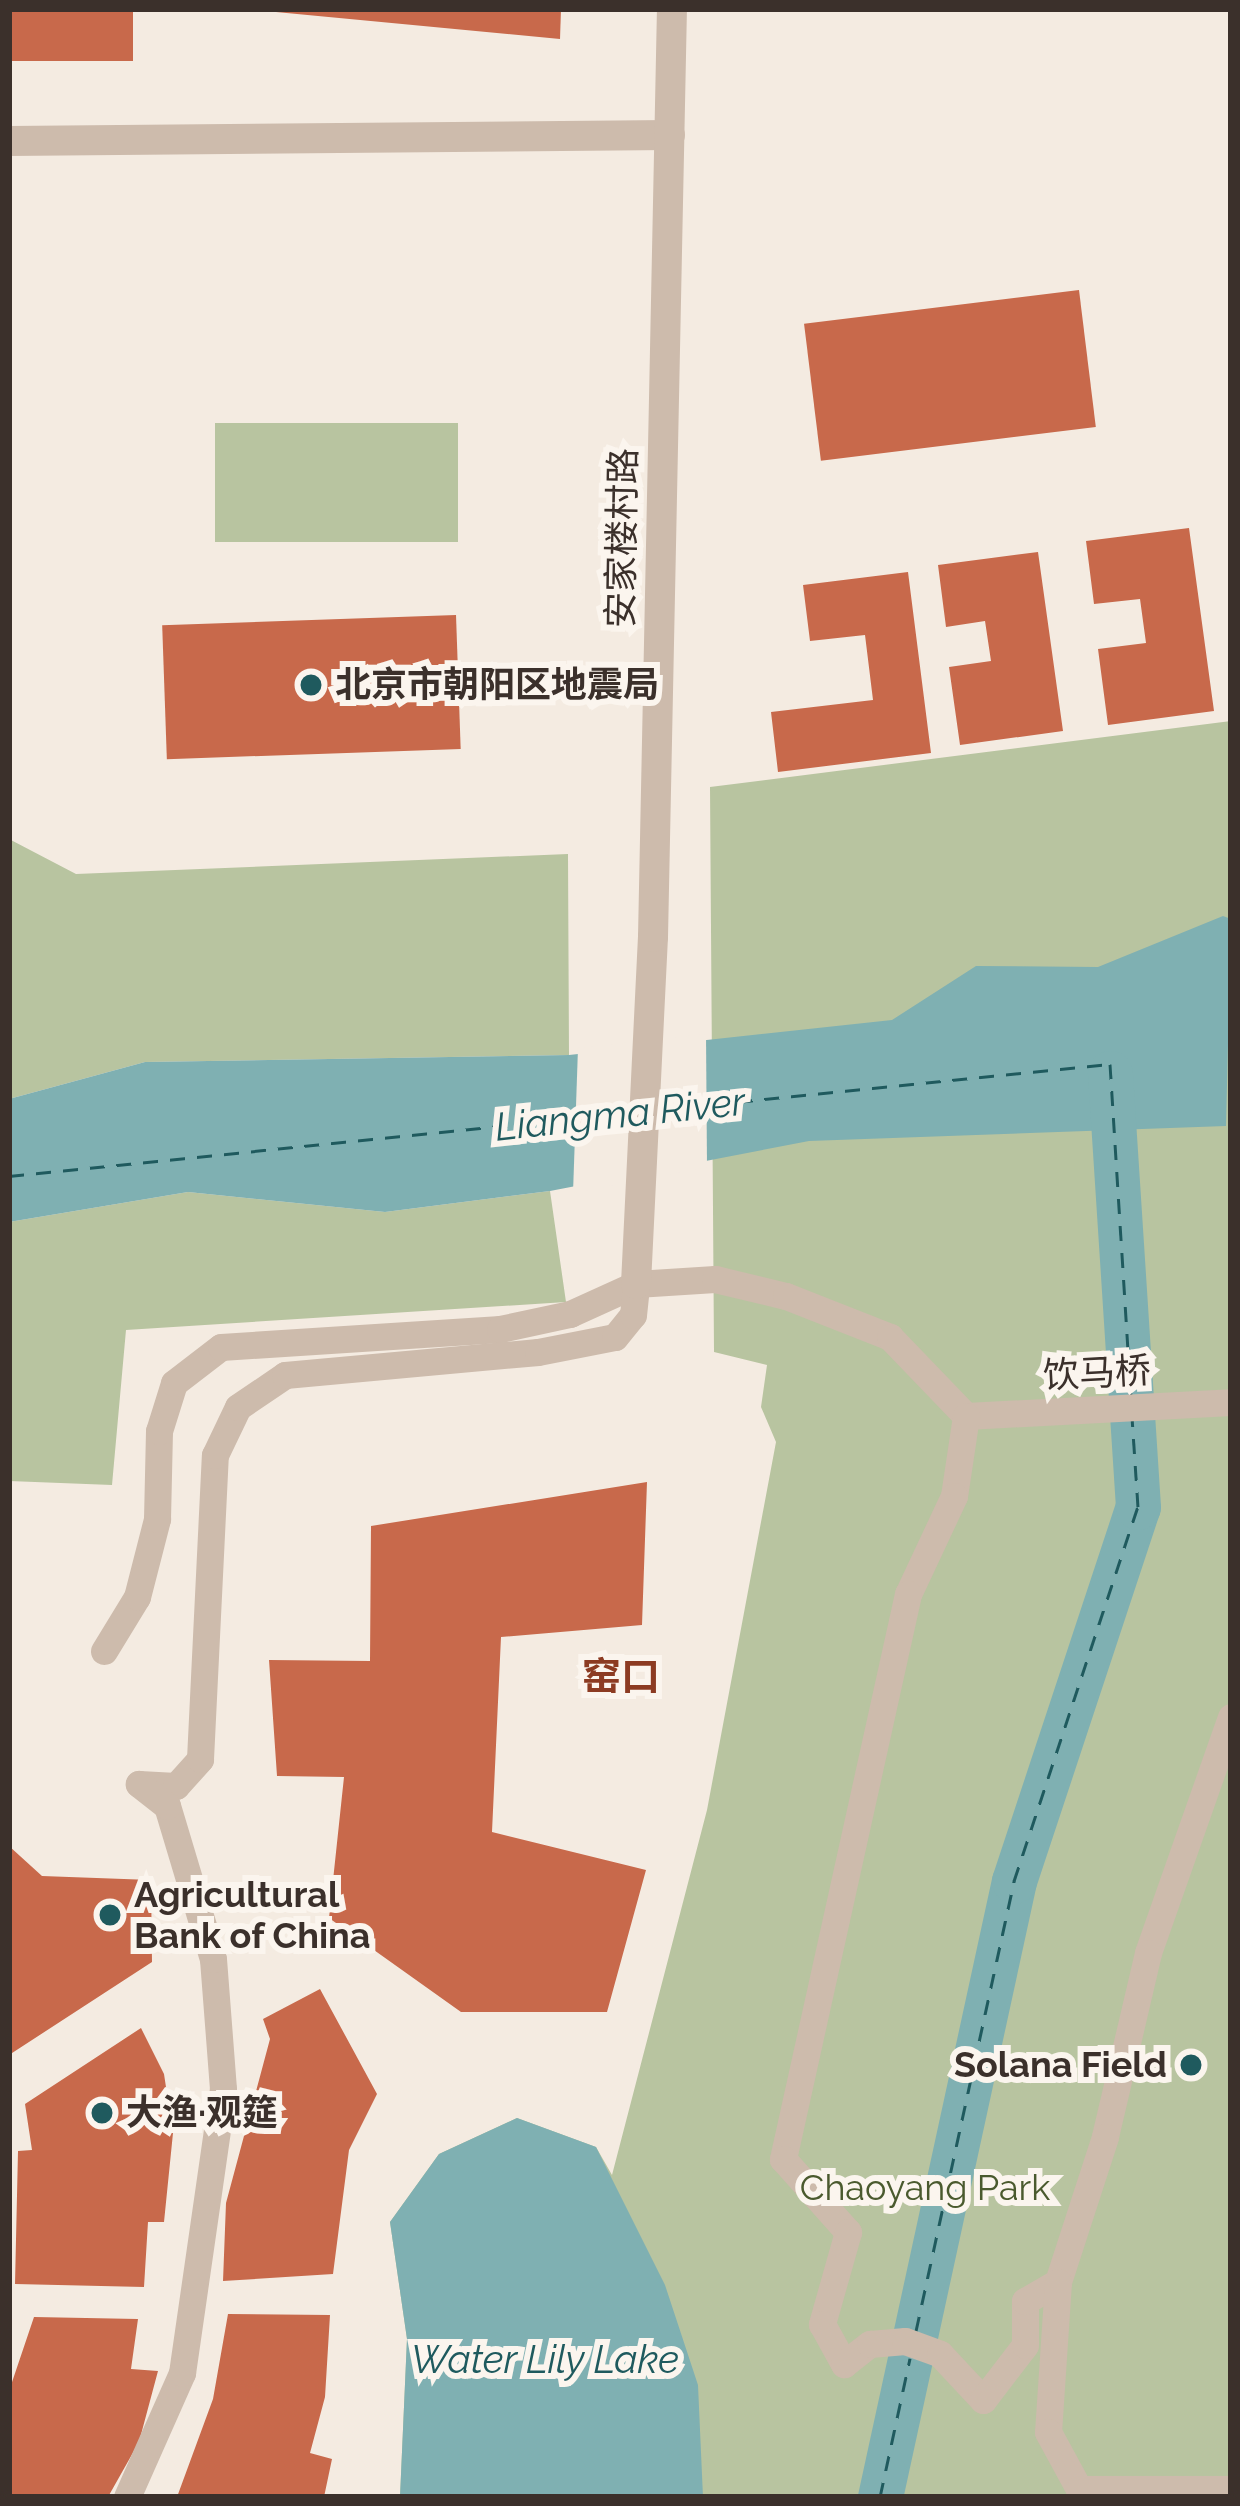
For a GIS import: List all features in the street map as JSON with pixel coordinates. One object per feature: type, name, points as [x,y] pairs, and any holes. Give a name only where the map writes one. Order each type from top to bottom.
[{"type":"street","name":"安家楼村路","points":[[636,1270],[650,1018],[672,9]]},
{"type":"street","points":[[9,141],[670,135]]},
{"type":"lane","points":[[127,2497],[182,2373],[223,2089],[213,1959],[166,1806],[139,1784],[176,1786],[200,1759],[215,1455],[238,1407],[285,1375],[538,1352],[615,1337],[633,1315],[636,1270]]},
{"type":"lane","points":[[104,1651],[137,1597],[157,1519],[159,1431],[174,1383],[221,1346],[500,1329],[570,1314],[636,1270],[715,1279],[890,1337],[966,1415],[954,1496],[908,1594],[783,2159],[819,2205],[848,2232],[822,2324],[844,2364],[870,2344],[905,2341],[940,2354],[983,2399],[1025,2345],[1025,2301],[1058,2282]]},
{"type":"lane","name":"饮马桥","points":[[966,1415],[1231,1402]]},
{"type":"lane","points":[[1231,1717],[1148,1953],[1105,2138],[1058,2282],[1048,2432],[1078,2489],[1231,2489]]},
{"type":"green space","points":[[215,423],[458,423],[458,542],[215,542]]},
{"type":"green space","name":"Chaoyang Park","points":[[1231,721],[1231,2497],[400,2497],[407,2339],[390,2222],[439,2154],[517,2118],[596,2147],[612,2175],[707,1810],[776,1442],[761,1407],[767,1365],[714,1352],[710,787]]},
{"type":"green space","points":[[9,839],[76,874],[568,854],[569,1055],[145,1062],[9,1099]]},
{"type":"green space","points":[[550,1191],[566,1302],[126,1330],[112,1485],[9,1481],[9,1222],[188,1192],[385,1212]]},
{"type":"water","name":"Liangma River","points":[[1223,916],[1231,919],[1226,1126],[809,1141],[550,1191],[385,1212],[188,1192],[9,1222],[9,1099],[145,1062],[569,1055],[892,1020],[976,966],[1098,967]]},
{"type":"water","name":"Water Lily Lake","points":[[517,2118],[596,2147],[665,2285],[698,2385],[703,2497],[400,2497],[407,2339],[390,2222],[439,2154]]},
{"type":"pier","points":[[706,1034],[707,1167],[573,1193],[578,1048]]},
{"type":"building","points":[[9,9],[133,9],[133,61],[9,61]]},
{"type":"building","points":[[561,9],[560,39],[276,12]]},
{"type":"building","points":[[1079,290],[1096,427],[821,461],[804,324]]},
{"type":"building","points":[[1189,528],[1214,711],[1108,725],[1098,649],[1146,643],[1140,599],[1094,604],[1086,541]]},
{"type":"building","points":[[1038,552],[1063,731],[960,745],[949,667],[991,661],[985,621],[946,627],[938,565]]},
{"type":"building","points":[[908,572],[931,753],[778,772],[771,712],[873,700],[865,635],[810,641],[803,585]]},
{"type":"building","name":"北京市朝阳区地震局","points":[[456,615],[461,749],[167,759],[162,625]]},
{"type":"building","points":[[647,1482],[642,1625],[501,1637],[492,1832],[646,1870],[607,2012],[461,2012],[329,1918],[344,1777],[277,1776],[269,1660],[370,1661],[371,1526]]},
{"type":"building","points":[[9,1846],[42,1876],[151,1880],[152,1962],[9,2055]]},
{"type":"building","points":[[320,1989],[377,2094],[349,2150],[333,2274],[223,2281],[226,2203],[270,2039],[263,2019]]},
{"type":"building","points":[[141,2028],[164,2074],[173,2133],[164,2222],[148,2222],[144,2287],[15,2284],[18,2151],[32,2150],[25,2104]]},
{"type":"building","points":[[228,2314],[330,2315],[325,2397],[310,2453],[332,2459],[324,2497],[177,2497],[213,2399]]},
{"type":"building","points":[[34,2317],[138,2319],[131,2369],[158,2371],[139,2442],[108,2497],[9,2497],[9,2391]]},
{"type":"waterway","points":[[880,2497],[1014,1881],[1138,1507],[1110,1073]]},
{"type":"ferry route","points":[[657,1110],[1110,1064],[1131,1396]]},
{"type":"ferry route","points":[[9,1176],[629,1113]]},
{"type":"ferry route","points":[[916,2331],[1014,1881],[1138,1507],[1132,1417]]},
{"type":"ferry route","points":[[880,2497],[910,2358]]},
{"type":"place","name":"北京市朝阳区地震局","points":[[311,685]]},
{"type":"place","name":"Agricultural Bank of China","points":[[110,1915]]},
{"type":"place","name":"Solana Field","points":[[1191,2065]]},
{"type":"place","name":"大渔·观筵","points":[[102,2113]]},
{"type":"district","name":"窑口","points":[[621,1676]]}]
